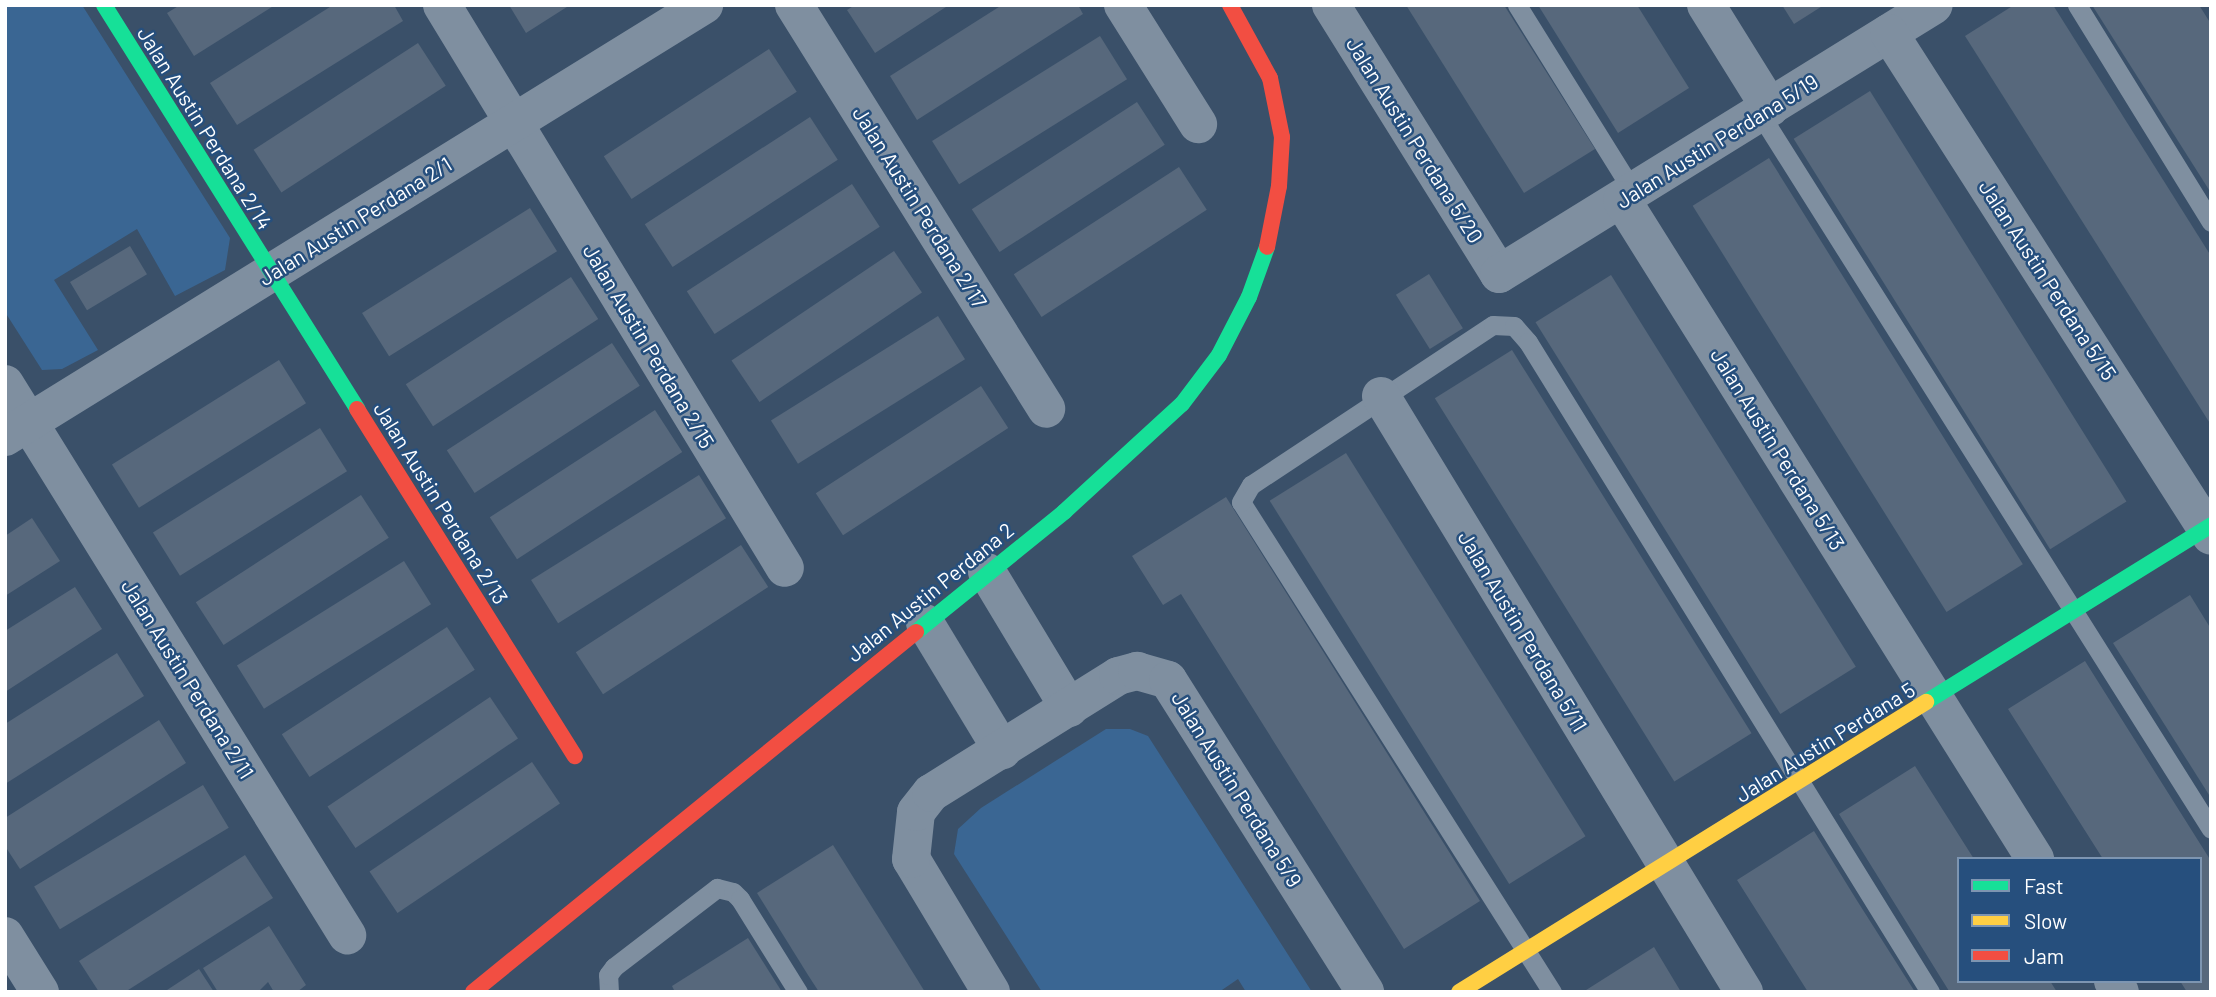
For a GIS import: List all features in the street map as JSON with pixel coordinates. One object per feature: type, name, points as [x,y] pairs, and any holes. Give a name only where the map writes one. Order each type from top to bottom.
[{"type":"street","name":"Jalan Austin Perdana 2/14","points":[[104,5],[272,272]]},
{"type":"street","name":"Jalan Austin Perdana 2/15","points":[[442,5],[785,568]]},
{"type":"street","name":"Jalan Austin Perdana 2/1","points":[[17,430],[704,5]]},
{"type":"street","name":"Jalan Austin Perdana 2/17","points":[[794,5],[1046,409]]},
{"type":"street","points":[[1122,5],[1198,124]]},
{"type":"street","name":"Jalan Austin Perdana 2","points":[[473,992],[1132,452],[1182,404],[1219,355],[1249,297],[1269,240],[1282,136],[1270,78],[1230,5]]},
{"type":"street","name":"Jalan Austin Perdana 5/20","points":[[1331,5],[1499,274]]},
{"type":"street","points":[[1706,5],[1765,111]]},
{"type":"street","name":"Jalan Austin Perdana 5/19","points":[[1499,274],[1765,111],[1904,17]]},
{"type":"street","name":"Jalan Austin Perdana 5/15","points":[[1904,17],[2209,529]]},
{"type":"street","name":"Jalan Austin Perdana 5/13","points":[[1628,197],[1933,698],[2034,857]]},
{"type":"street","name":"Jalan Austin Perdana 2/13","points":[[272,272],[575,757]]},
{"type":"street","name":"Jalan Austin Perdana 2/11","points":[[5,384],[17,430],[347,935]]},
{"type":"street","name":"Jalan Austin Perdana 5/11","points":[[1381,396],[1664,866],[1744,992]]},
{"type":"street","name":"Jalan Austin Perdana 5","points":[[1459,992],[1800,782],[2072,610],[2209,529]]},
{"type":"street","points":[[979,578],[1060,714]]},
{"type":"street","points":[[916,630],[992,756]]},
{"type":"street","name":"Jalan Austin Perdana 5/9","points":[[991,992],[911,859],[916,812],[931,793],[1118,676],[1137,671],[1168,680],[1365,992]]},
{"type":"street","points":[[5,936],[40,992]]},
{"type":"lane","points":[[1517,5],[1628,197]]},
{"type":"lane","points":[[2077,5],[2211,222]]},
{"type":"lane","points":[[1765,111],[2072,610],[2211,829]]},
{"type":"lane","points":[[1552,992],[1241,502],[1251,485],[1381,396],[1493,325],[1514,326],[1528,342],[1930,992]]},
{"type":"lane","points":[[609,992],[608,975],[614,967],[717,888],[733,891],[740,899],[798,992]]},
{"type":"shaded area","points":[[5,5],[82,5],[230,238],[225,270],[175,296],[137,229],[54,280],[98,350],[62,369],[42,370],[5,312]]},
{"type":"shaded area","points":[[1106,729],[1130,729],[1148,736],[1312,992],[1246,992],[1238,979],[1219,992],[1042,992],[954,854],[958,829],[981,808]]},
{"type":"building","points":[[180,5],[275,5],[194,56],[167,13]]},
{"type":"building","points":[[333,5],[394,5],[403,21],[237,125],[210,83]]},
{"type":"building","points":[[509,5],[570,5],[526,33]]},
{"type":"building","points":[[855,5],[949,5],[875,53],[847,10]]},
{"type":"building","points":[[1002,5],[1078,5],[1083,14],[917,120],[890,76]]},
{"type":"building","points":[[1406,5],[1504,5],[1595,149],[1524,193]]},
{"type":"building","points":[[1538,5],[1637,5],[1689,88],[1618,133]]},
{"type":"building","points":[[1782,5],[1824,5],[1794,24]]},
{"type":"building","points":[[2014,5],[2053,5],[2211,256],[2211,425],[1965,36]]},
{"type":"building","points":[[2092,5],[2199,5],[2211,24],[2211,193]]},
{"type":"building","points":[[1100,36],[1127,79],[959,184],[932,141]]},
{"type":"building","points":[[418,43],[446,86],[281,193],[254,150]]},
{"type":"building","points":[[769,49],[797,92],[632,199],[604,156]]},
{"type":"building","points":[[1870,91],[2126,501],[2050,549],[1794,139]]},
{"type":"building","points":[[1137,102],[1165,145],[1000,252],[972,209]]},
{"type":"building","points":[[810,117],[838,160],[673,267],[645,224]]},
{"type":"building","points":[[1769,158],[2023,564],[1947,612],[1693,206]]},
{"type":"building","points":[[1179,167],[1207,210],[1042,317],[1014,274]]},
{"type":"building","points":[[852,184],[880,227],[715,334],[687,291]]},
{"type":"building","points":[[530,208],[557,251],[389,356],[362,313]]},
{"type":"building","points":[[130,246],[147,274],[87,310],[70,282]]},
{"type":"building","points":[[894,251],[922,292],[759,402],[732,361]]},
{"type":"building","points":[[1429,274],[1463,328],[1430,349],[1396,295]]},
{"type":"building","points":[[1611,275],[1856,667],[1780,714],[1536,322]]},
{"type":"building","points":[[571,277],[598,319],[433,426],[406,384]]},
{"type":"building","points":[[938,316],[965,359],[798,464],[771,420]]},
{"type":"building","points":[[612,343],[640,386],[475,493],[447,450]]},
{"type":"building","points":[[1512,350],[1752,733],[1674,782],[1435,398]]},
{"type":"building","points":[[279,360],[306,403],[139,508],[112,464]]},
{"type":"building","points":[[981,386],[1008,428],[843,535],[816,493]]},
{"type":"building","points":[[655,410],[682,452],[517,559],[490,517]]},
{"type":"building","points":[[320,428],[347,471],[180,576],[153,532]]},
{"type":"building","points":[[1346,453],[1586,836],[1509,884],[1270,501]]},
{"type":"building","points":[[699,475],[726,518],[558,623],[531,580]]},
{"type":"building","points":[[361,495],[389,538],[224,645],[196,602]]},
{"type":"building","points":[[1226,497],[1480,901],[1404,949],[1181,594],[1163,605],[1132,556]]},
{"type":"building","points":[[32,518],[60,561],[5,596],[5,536]]},
{"type":"building","points":[[741,545],[768,587],[603,694],[576,652]]},
{"type":"building","points":[[404,561],[431,604],[264,709],[237,665]]},
{"type":"building","points":[[75,587],[102,629],[5,692],[5,631]]},
{"type":"building","points":[[2190,595],[2211,629],[2211,798],[2113,643]]},
{"type":"building","points":[[447,627],[475,670],[310,777],[282,734]]},
{"type":"building","points":[[117,653],[144,696],[5,784],[5,724]]},
{"type":"building","points":[[2085,661],[2211,861],[2211,992],[2187,992],[2181,983],[2202,983],[2202,857],[2102,857],[2008,709]]},
{"type":"building","points":[[490,697],[518,738],[355,848],[328,807]]},
{"type":"building","points":[[159,720],[186,763],[20,869],[5,846],[5,818]]},
{"type":"building","points":[[532,762],[560,803],[397,913],[370,872]]},
{"type":"building","points":[[1915,766],[1973,857],[1957,857],[1957,983],[2051,983],[2057,992],[1949,991],[1839,814]]},
{"type":"building","points":[[203,785],[229,828],[60,929],[34,886]]},
{"type":"building","points":[[1814,831],[1915,992],[1808,992],[1737,880]]},
{"type":"building","points":[[833,845],[925,992],[819,992],[808,975],[757,893]]},
{"type":"building","points":[[245,855],[273,898],[125,992],[99,992],[79,961]]},
{"type":"building","points":[[269,926],[306,985],[297,992],[274,992],[268,982],[258,992],[218,992],[203,968]]},
{"type":"building","points":[[748,938],[782,992],[675,992],[672,986]]},
{"type":"building","points":[[1654,947],[1681,992],[1583,992]]},
{"type":"building","points":[[199,969],[214,992],[164,992]]},
{"type":"traffic: fast","points":[[104,5],[357,409]]},
{"type":"traffic: fast","points":[[916,632],[1064,512],[1182,404],[1219,355],[1249,297],[1267,247]]},
{"type":"traffic: fast","points":[[1926,702],[2211,525]]},
{"type":"traffic: slow","points":[[1459,992],[1926,702]]},
{"type":"traffic: jam","points":[[1230,5],[1270,78],[1282,137],[1279,186],[1267,247]]},
{"type":"traffic: jam","points":[[357,409],[575,756]]},
{"type":"traffic: jam","points":[[473,992],[916,632]]}]
